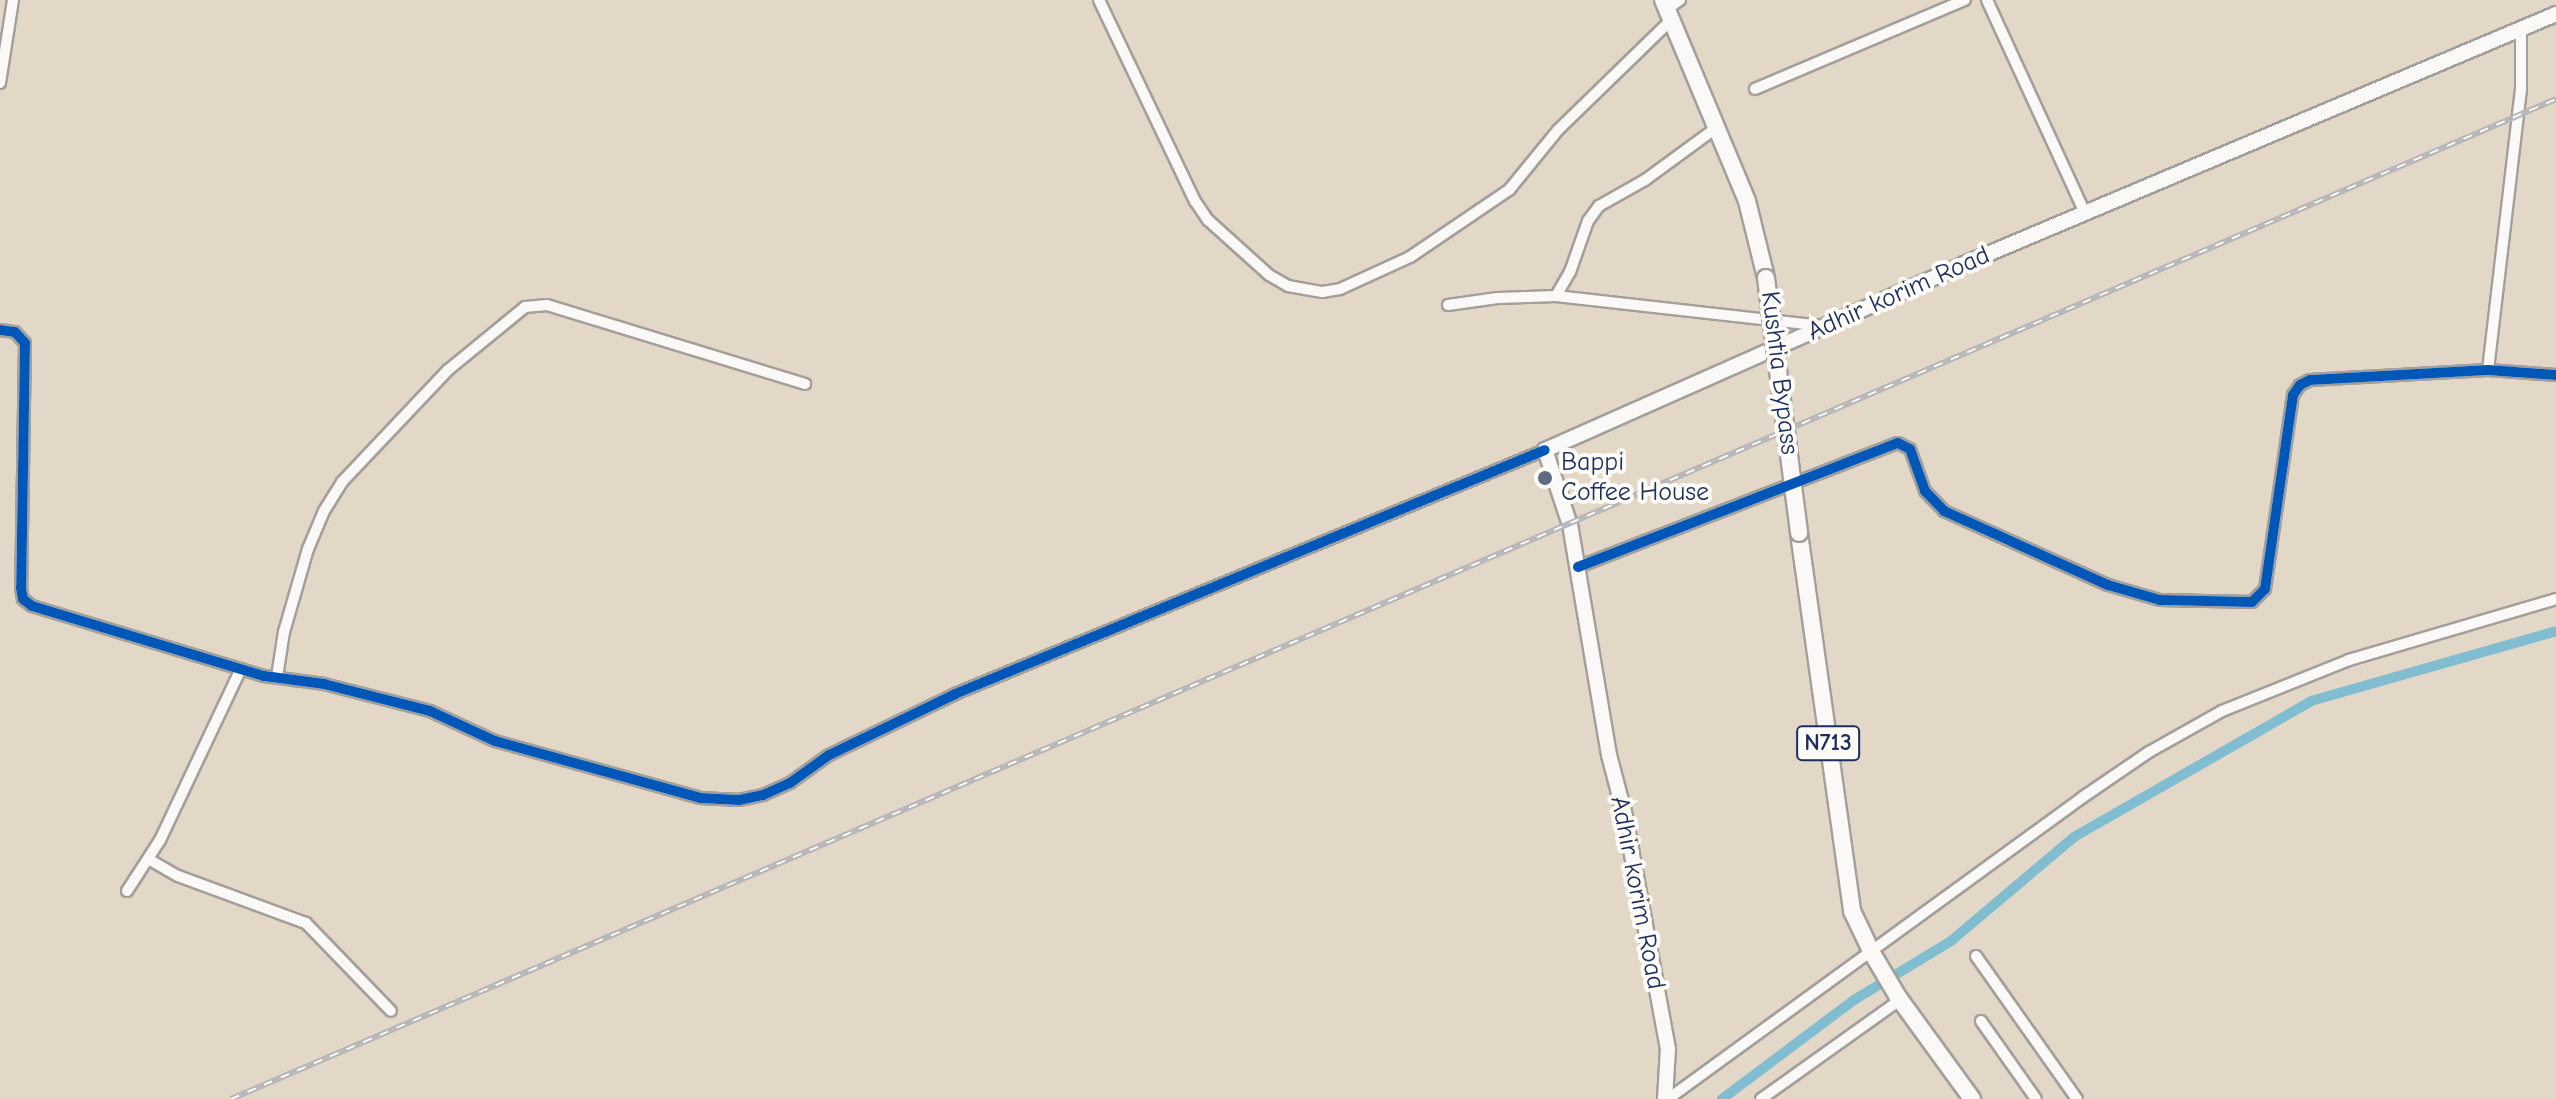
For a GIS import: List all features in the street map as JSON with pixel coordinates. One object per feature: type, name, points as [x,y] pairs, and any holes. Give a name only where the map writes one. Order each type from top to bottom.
[{"type":"highway","name":"Kushtia Bypass","points":[[1670,7],[1747,201],[1766,278],[1852,911],[1871,952],[1899,998],[1972,1099]]},
{"type":"main road","name":"Adhir korim Road","points":[[1666,1099],[1668,1049],[1624,812],[1609,755],[1570,523],[1545,450],[2085,213],[2556,14]]},
{"type":"street","points":[[0,83],[13,0]]},
{"type":"street","points":[[1099,0],[1195,201],[1208,220],[1269,275],[1288,286],[1322,292],[1340,289],[1410,257],[1509,190],[1558,130],[1670,7]]},
{"type":"street","points":[[1755,89],[1965,0]]},
{"type":"street","points":[[1987,0],[2085,213]]},
{"type":"street","points":[[2488,370],[2520,102],[2521,29]]},
{"type":"street","points":[[1556,296],[1570,272],[1588,221],[1599,206],[1645,180],[1716,128]]},
{"type":"street","points":[[1448,305],[1498,298],[1556,296],[1826,326]]},
{"type":"street","points":[[277,677],[284,632],[308,549],[342,482],[448,370],[525,307],[547,305],[805,384]]},
{"type":"street","points":[[0,330],[15,332],[25,343],[23,599],[32,606],[241,669],[337,687],[430,711],[495,741],[700,798],[739,800],[763,795],[790,783],[829,755],[955,694],[1545,450]]},
{"type":"street","points":[[1578,567],[1898,443],[1910,449],[1925,491],[1944,511],[2108,585],[2160,600],[2252,602],[2265,589],[2295,389],[2310,380],[2488,370],[2556,375]]},
{"type":"street","points":[[1666,1099],[1904,931],[2149,752],[2222,711],[2349,660],[2556,599]]},
{"type":"street","points":[[127,891],[150,860],[241,669]]},
{"type":"street","points":[[150,860],[178,876],[306,923],[391,1011]]},
{"type":"street","points":[[1976,956],[2077,1099]]},
{"type":"street","points":[[1761,1099],[1899,998]]},
{"type":"street","points":[[1981,1021],[2036,1099]]},
{"type":"waterway","points":[[1722,1099],[1854,1000],[1951,941],[2074,837],[2311,701],[2556,631]]},
{"type":"railway","points":[[231,1099],[2556,99]]},
{"type":"cycle path","points":[[0,330],[15,332],[25,343],[21,588],[23,599],[32,606],[264,676],[324,684],[430,711],[495,741],[700,798],[739,800],[763,795],[790,783],[829,755],[955,694],[1545,450]]},
{"type":"cycle path","points":[[1578,567],[1898,443],[1910,449],[1925,491],[1944,511],[2108,585],[2160,600],[2252,602],[2265,589],[2293,395],[2300,385],[2310,380],[2488,370],[2556,375]]},
{"type":"place","name":"Bappi Coffee House","points":[[1545,478]]}]
